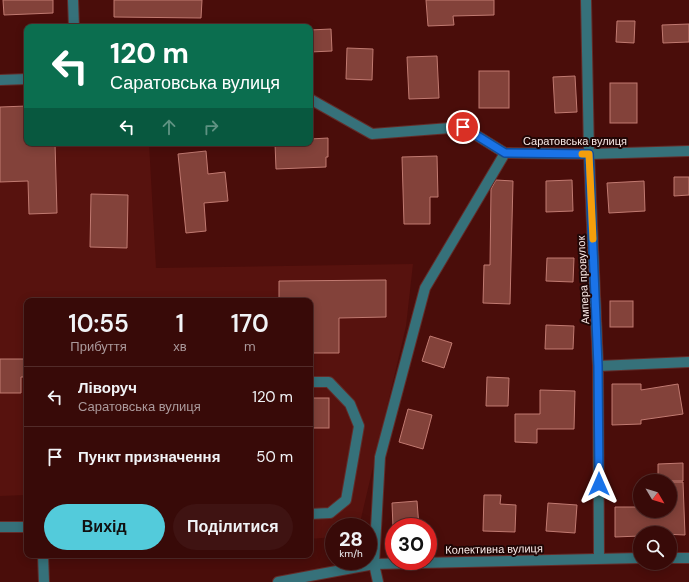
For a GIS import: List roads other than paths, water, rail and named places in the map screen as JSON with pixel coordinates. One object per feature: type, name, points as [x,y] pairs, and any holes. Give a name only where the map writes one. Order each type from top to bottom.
[{"type":"street","points":[[73,0],[74,24]]},
{"type":"street","name":"Ампера провулок","points":[[586,0],[589,154],[598,366],[599,558]]},
{"type":"street","points":[[0,80],[24,79]]},
{"type":"street","points":[[313,100],[372,134],[463,127],[505,153],[424,288],[380,457],[377,518]]},
{"type":"street","name":"Саратовська вулиця","points":[[505,153],[589,154],[689,150]]},
{"type":"street","points":[[598,366],[689,362]]},
{"type":"street","points":[[313,382],[329,382],[350,404],[359,426],[346,500],[330,513],[313,514]]},
{"type":"street","points":[[0,527],[24,527]]},
{"type":"street","points":[[43,558],[44,582]]},
{"type":"street","name":"Колективна вулиця","points":[[377,564],[633,558]]},
{"type":"street","points":[[677,558],[689,558]]},
{"type":"street","name":"Колективна вулиця","points":[[278,582],[342,570]]},
{"type":"street","points":[[375,570],[378,582]]}]
